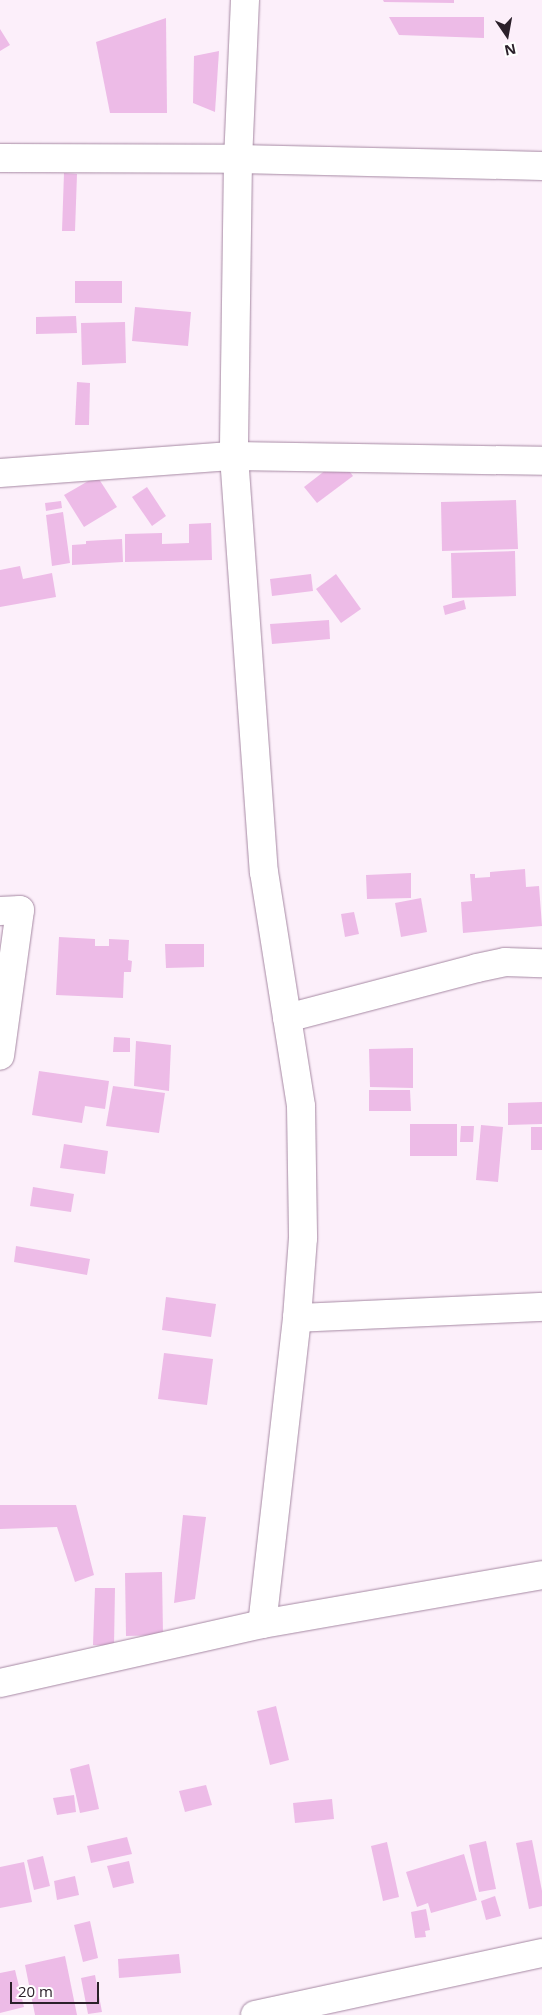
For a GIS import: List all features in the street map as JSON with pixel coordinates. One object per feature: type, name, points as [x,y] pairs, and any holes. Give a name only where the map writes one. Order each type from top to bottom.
[{"type":"street","points":[[245,0],[238,159],[234,456],[264,872],[300,1106],[303,1238],[297,1318],[262,1624]]},
{"type":"street","points":[[0,158],[238,159],[542,166]]},
{"type":"street","points":[[0,473],[234,456],[542,461]]},
{"type":"street","points":[[0,911],[20,910],[0,1056]]},
{"type":"street","points":[[287,1018],[486,966],[505,962],[542,963]]},
{"type":"street","points":[[297,1318],[542,1307]]},
{"type":"street","points":[[0,1683],[262,1624],[542,1575]]},
{"type":"street","points":[[255,2015],[542,1953]]},
{"type":"building","points":[[383,0],[454,0],[454,3],[384,2]]},
{"type":"building","points":[[389,17],[484,17],[484,38],[399,35]]},
{"type":"building","points":[[166,18],[167,113],[110,113],[96,42]]},
{"type":"building","points":[[0,29],[10,45],[0,51]]},
{"type":"building","points":[[219,51],[215,112],[193,103],[194,56]]},
{"type":"building","points":[[64,173],[77,174],[75,231],[62,231]]},
{"type":"building","points":[[75,281],[122,281],[122,303],[75,303]]},
{"type":"building","points":[[135,307],[191,312],[188,346],[132,341]]},
{"type":"building","points":[[76,316],[77,333],[36,334],[36,317]]},
{"type":"building","points":[[125,322],[126,363],[82,365],[81,323]]},
{"type":"building","points":[[77,382],[90,383],[89,425],[75,425]]},
{"type":"building","points":[[340,459],[353,476],[317,503],[304,487]]},
{"type":"building","points":[[97,476],[117,507],[84,527],[64,495]]},
{"type":"building","points":[[147,487],[166,516],[152,526],[132,497]]},
{"type":"building","points":[[516,500],[518,549],[442,551],[441,502]]},
{"type":"building","points":[[61,501],[62,508],[46,511],[45,503]]},
{"type":"building","points":[[63,512],[70,563],[52,566],[46,515]]},
{"type":"building","points":[[211,523],[212,560],[125,562],[125,534],[162,533],[162,544],[189,543],[189,524]]},
{"type":"building","points":[[122,539],[123,562],[72,565],[72,545],[86,544],[86,541]]},
{"type":"building","points":[[515,551],[516,596],[452,598],[451,553]]},
{"type":"building","points":[[20,566],[23,579],[52,573],[56,597],[0,607],[0,570]]},
{"type":"building","points":[[311,574],[313,591],[272,596],[270,579]]},
{"type":"building","points":[[336,574],[361,609],[341,623],[316,589]]},
{"type":"building","points":[[464,600],[466,609],[445,615],[443,606]]},
{"type":"building","points":[[329,620],[330,639],[272,644],[270,624]]},
{"type":"building","points":[[525,869],[526,887],[539,886],[542,926],[463,933],[461,902],[472,901],[470,874],[475,874],[475,878],[490,877],[490,872]]},
{"type":"building","points":[[411,873],[411,898],[367,899],[366,875]]},
{"type":"building","points":[[421,898],[427,932],[401,937],[395,903]]},
{"type":"building","points":[[354,912],[359,934],[345,937],[341,914]]},
{"type":"building","points":[[59,937],[95,939],[95,946],[109,946],[109,939],[129,940],[128,960],[132,961],[131,972],[124,972],[123,998],[56,995]]},
{"type":"building","points":[[165,944],[204,944],[204,967],[166,968]]},
{"type":"building","points":[[114,1037],[130,1038],[130,1052],[113,1052]]},
{"type":"building","points":[[136,1041],[171,1045],[169,1091],[134,1086]]},
{"type":"building","points":[[413,1048],[413,1088],[370,1087],[369,1049]]},
{"type":"building","points":[[39,1071],[109,1081],[105,1109],[85,1106],[82,1123],[32,1115]]},
{"type":"building","points":[[113,1086],[165,1093],[159,1133],[106,1126]]},
{"type":"building","points":[[369,1090],[410,1090],[411,1111],[369,1111]]},
{"type":"building","points":[[542,1102],[542,1124],[508,1125],[508,1103]]},
{"type":"building","points":[[410,1124],[457,1124],[457,1156],[410,1156]]},
{"type":"building","points":[[481,1125],[503,1127],[498,1182],[476,1180]]},
{"type":"building","points":[[461,1126],[474,1126],[473,1142],[460,1142]]},
{"type":"building","points":[[531,1127],[542,1127],[542,1150],[531,1150]]},
{"type":"building","points":[[64,1144],[108,1151],[105,1174],[60,1168]]},
{"type":"building","points":[[33,1187],[74,1194],[71,1212],[30,1206]]},
{"type":"building","points":[[16,1246],[90,1259],[87,1275],[14,1262]]},
{"type":"building","points":[[166,1297],[216,1304],[211,1337],[162,1330]]},
{"type":"building","points":[[164,1353],[213,1359],[207,1405],[158,1399]]},
{"type":"building","points":[[0,1505],[76,1505],[94,1575],[75,1582],[57,1527],[0,1529]]},
{"type":"building","points":[[183,1515],[206,1517],[195,1599],[174,1603]]},
{"type":"building","points":[[162,1572],[163,1635],[126,1636],[125,1573]]},
{"type":"building","points":[[95,1588],[115,1588],[114,1646],[93,1645]]},
{"type":"building","points":[[276,1706],[289,1760],[270,1765],[257,1711]]},
{"type":"building","points":[[89,1764],[99,1809],[80,1813],[70,1769]]},
{"type":"building","points":[[206,1785],[212,1805],[185,1812],[179,1791]]},
{"type":"building","points":[[74,1795],[76,1812],[57,1815],[53,1798]]},
{"type":"building","points":[[332,1799],[334,1819],[295,1823],[293,1803]]},
{"type":"building","points":[[127,1837],[132,1854],[91,1863],[87,1846]]},
{"type":"building","points":[[532,1840],[542,1891],[542,1906],[529,1909],[516,1843]]},
{"type":"building","points":[[486,1841],[496,1889],[479,1892],[469,1845]]},
{"type":"building","points":[[387,1842],[399,1897],[383,1901],[371,1846]]},
{"type":"building","points":[[464,1854],[477,1900],[431,1913],[428,1903],[417,1907],[406,1872]]},
{"type":"building","points":[[43,1856],[50,1886],[34,1890],[27,1860]]},
{"type":"building","points":[[129,1861],[134,1883],[113,1888],[107,1866]]},
{"type":"building","points":[[24,1862],[32,1902],[0,1908],[0,1867]]},
{"type":"building","points":[[75,1876],[79,1895],[57,1900],[54,1881]]},
{"type":"building","points":[[495,1896],[501,1916],[486,1920],[481,1901]]},
{"type":"building","points":[[426,1909],[430,1930],[425,1931],[426,1937],[415,1938],[411,1912]]},
{"type":"building","points":[[90,1921],[98,1958],[83,1962],[74,1925]]},
{"type":"building","points":[[179,1954],[181,1973],[119,1978],[118,1959]]},
{"type":"building","points":[[65,1956],[77,2015],[35,2015],[25,1965]]},
{"type":"building","points":[[15,1970],[24,2007],[0,2013],[0,1973]]},
{"type":"building","points":[[95,1975],[102,2012],[88,2014],[81,1978]]}]
